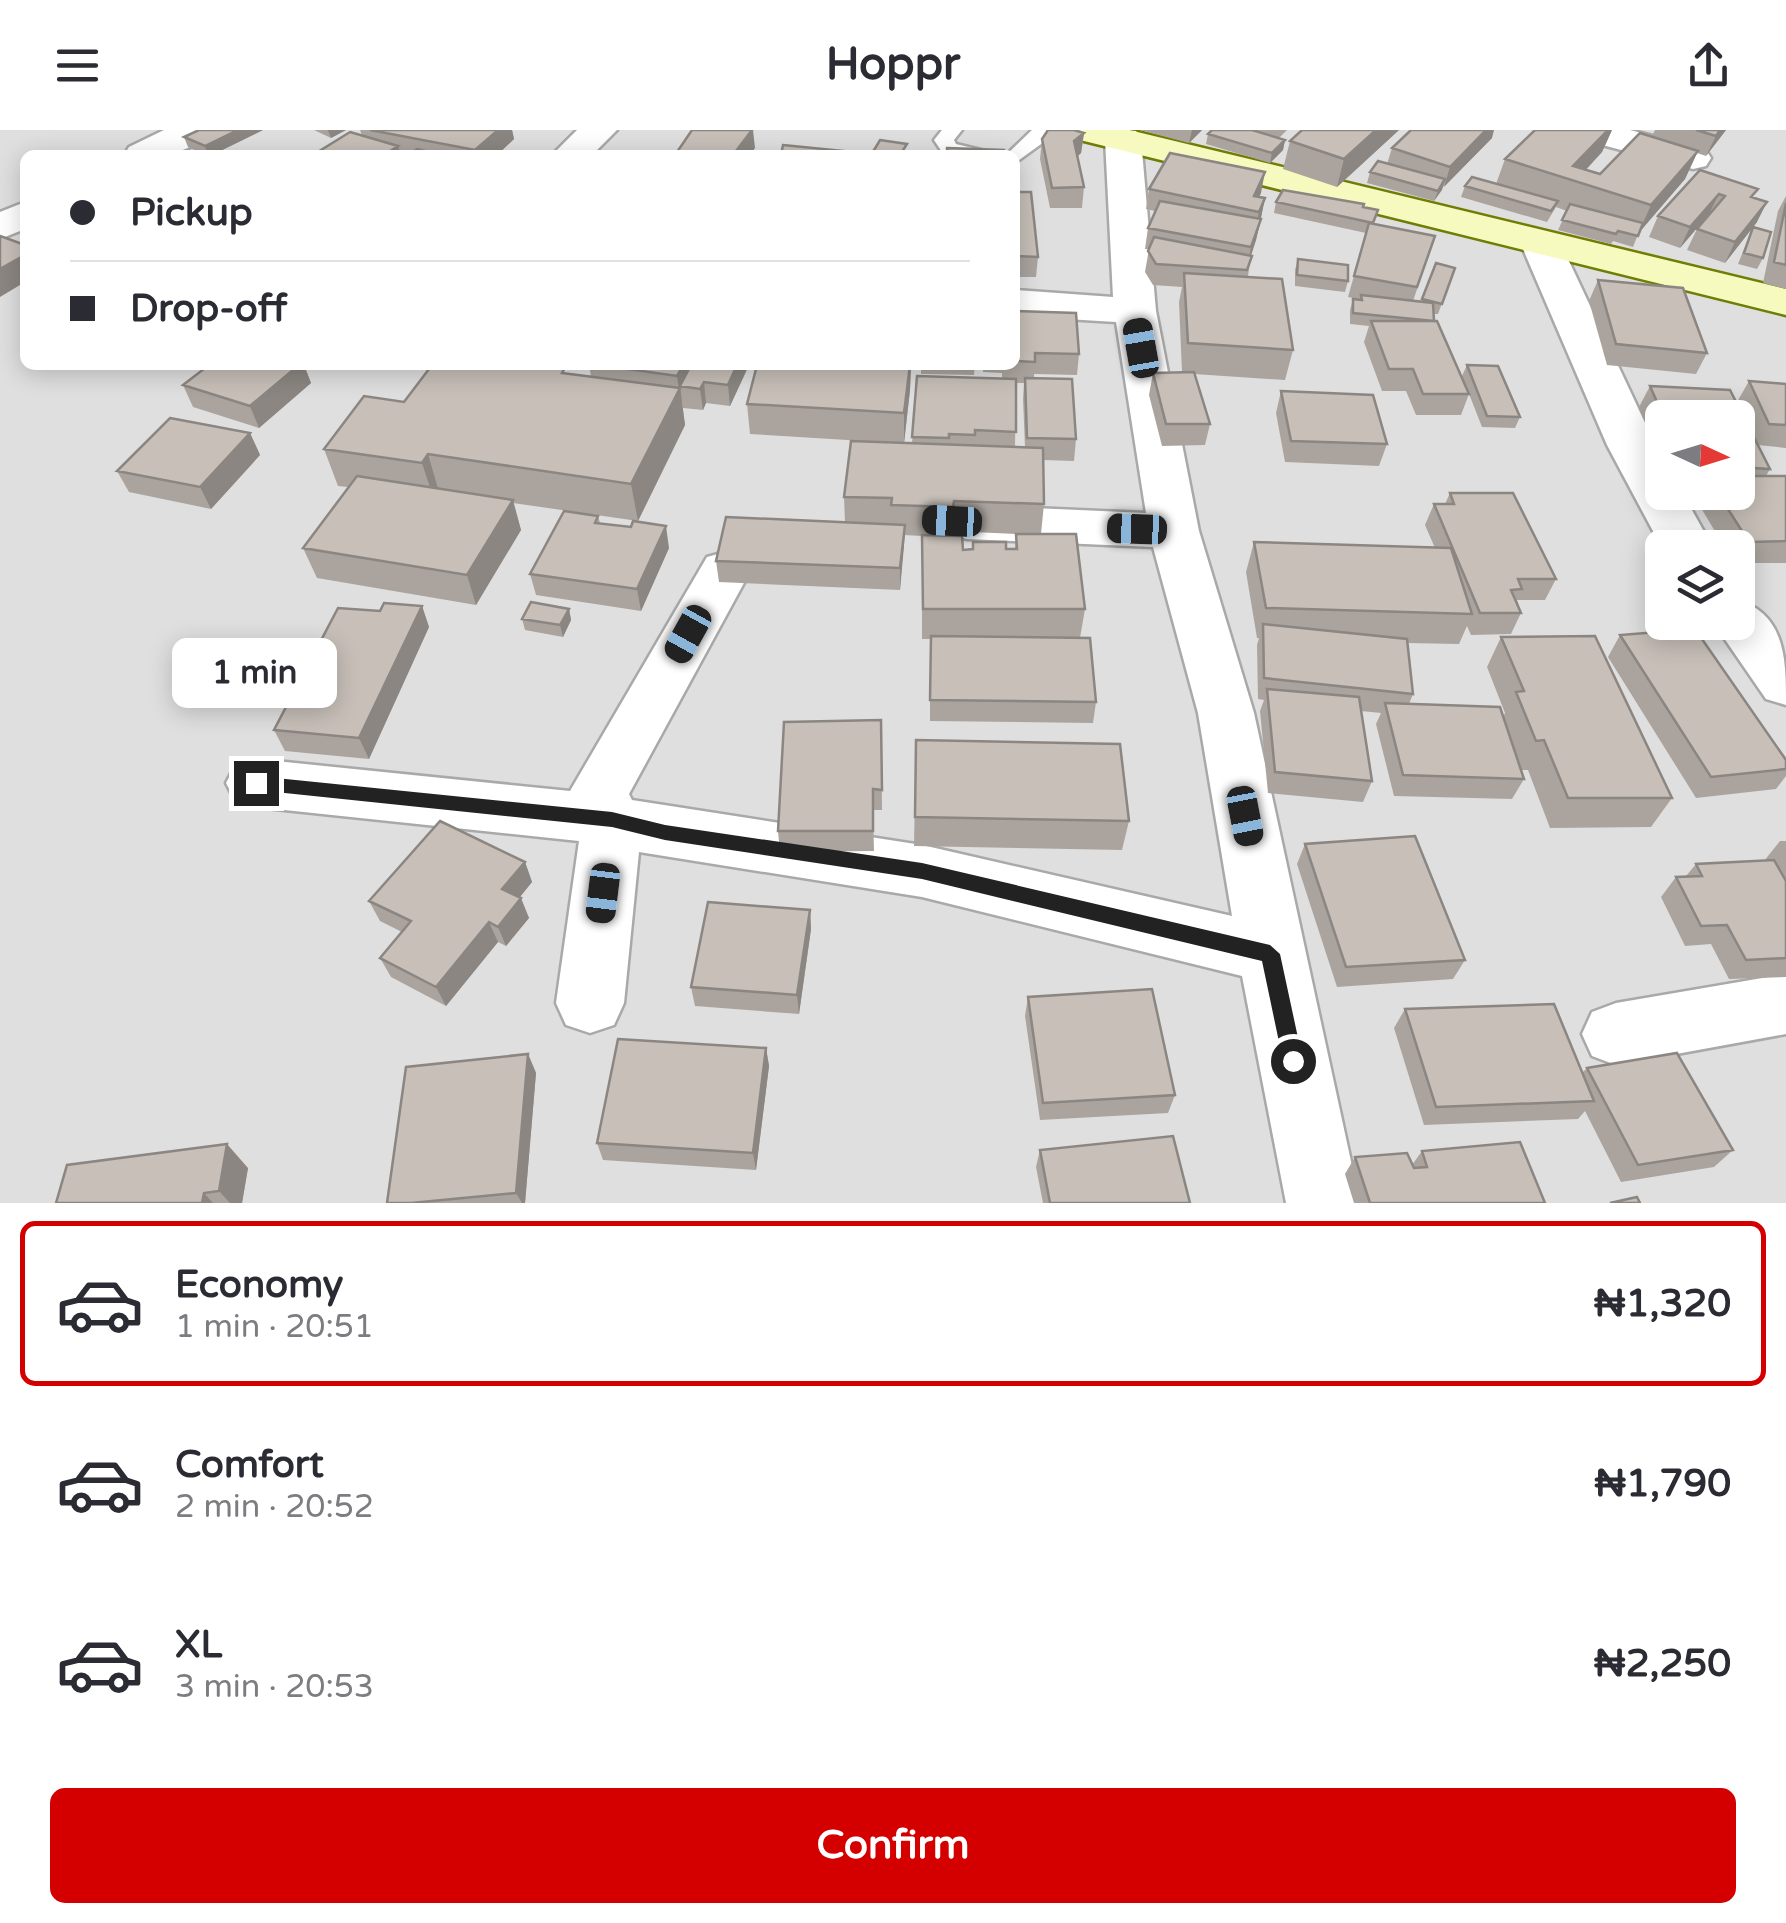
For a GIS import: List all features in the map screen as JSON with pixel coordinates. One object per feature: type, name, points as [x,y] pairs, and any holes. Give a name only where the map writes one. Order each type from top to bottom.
[{"type":"street","points":[[155,150],[192,130]]},
{"type":"street","points":[[576,150],[599,130]]},
{"type":"street","points":[[1589,130],[1694,158]]},
{"type":"street","points":[[1323,1203],[1270,954],[1226,713],[1174,531],[1104,135],[1786,302]]},
{"type":"street","points":[[1540,242],[1632,445],[1678,530]]},
{"type":"street","points":[[1020,303],[1134,312]]},
{"type":"street","points":[[918,520],[1174,531]]},
{"type":"street","points":[[590,1003],[612,820],[598,796],[724,570]]},
{"type":"street","points":[[1754,640],[1786,684]]},
{"type":"street","points":[[256,783],[612,820],[665,833],[922,871],[1270,954]]},
{"type":"street","points":[[1616,1034],[1786,1004]]},
{"type":"lane","points":[[952,130],[944,140],[950,148],[958,150]]},
{"type":"shaded area","points":[[0,130],[1786,130],[1786,1203],[0,1203]]},
{"type":"building","points":[[199,130],[238,130],[205,146],[184,137]]},
{"type":"building","points":[[370,130],[498,130],[475,150]]},
{"type":"building","points":[[692,130],[752,130],[737,150],[678,150]]},
{"type":"building","points":[[1048,130],[1084,133],[1074,141],[1084,187],[1052,188],[1042,139]]},
{"type":"building","points":[[1212,130],[1252,130],[1285,140],[1272,153],[1208,134]]},
{"type":"building","points":[[1302,130],[1376,130],[1344,159],[1290,141]]},
{"type":"building","points":[[1411,130],[1486,130],[1450,167],[1392,148]]},
{"type":"building","points":[[1535,130],[1608,130],[1573,166],[1600,174],[1640,133],[1698,151],[1651,205],[1505,159]]},
{"type":"building","points":[[1696,130],[1720,130],[1716,136]]},
{"type":"building","points":[[350,132],[398,146],[392,150],[321,150]]},
{"type":"building","points":[[880,140],[907,144],[903,150],[874,150]]},
{"type":"building","points":[[783,145],[834,150],[782,150]]},
{"type":"building","points":[[1170,153],[1265,172],[1254,196],[1265,198],[1259,212],[1149,189]]},
{"type":"building","points":[[1378,161],[1445,179],[1438,191],[1370,172]]},
{"type":"building","points":[[1700,170],[1758,189],[1751,197],[1767,202],[1735,242],[1697,229],[1725,196],[1719,194],[1690,227],[1658,216]]},
{"type":"building","points":[[1472,177],[1558,201],[1551,211],[1465,186]]},
{"type":"building","points":[[1283,190],[1378,210],[1373,223],[1276,202]]},
{"type":"building","points":[[1020,192],[1031,192],[1038,257],[1020,256]]},
{"type":"building","points":[[1160,201],[1261,219],[1251,247],[1148,228]]},
{"type":"building","points":[[1786,203],[1786,265],[1774,262]]},
{"type":"building","points":[[1570,204],[1643,223],[1638,236],[1562,220]]},
{"type":"building","points":[[1369,223],[1435,236],[1417,287],[1354,276]]},
{"type":"building","points":[[1753,227],[1771,232],[1763,258],[1744,253]]},
{"type":"building","points":[[0,236],[20,243],[20,258],[0,269]]},
{"type":"building","points":[[1154,237],[1252,256],[1247,270],[1156,264],[1148,251]]},
{"type":"building","points":[[1298,259],[1348,265],[1348,281],[1297,275]]},
{"type":"building","points":[[1436,263],[1455,268],[1442,304],[1422,299]]},
{"type":"building","points":[[1184,273],[1282,279],[1293,350],[1188,343]]},
{"type":"building","points":[[1598,280],[1683,288],[1707,353],[1616,344]]},
{"type":"building","points":[[1361,295],[1433,303],[1434,321],[1353,313],[1353,299],[1362,300]]},
{"type":"building","points":[[1020,311],[1076,313],[1079,354],[1035,353],[1035,362],[1020,361]]},
{"type":"building","points":[[1371,321],[1437,321],[1469,394],[1423,394],[1413,369],[1389,369]]},
{"type":"building","points":[[1467,365],[1498,366],[1520,417],[1487,416]]},
{"type":"building","points":[[202,370],[293,370],[250,406],[183,385]]},
{"type":"building","points":[[428,370],[564,370],[562,373],[680,388],[631,484],[428,454],[422,463],[324,449],[364,396],[404,402]]},
{"type":"building","points":[[634,370],[680,370],[677,376]]},
{"type":"building","points":[[688,370],[735,370],[728,385],[704,382],[700,389],[680,386]]},
{"type":"building","points":[[756,370],[909,370],[904,413],[747,404]]},
{"type":"building","points":[[1194,372],[1210,424],[1166,424],[1153,373]]},
{"type":"building","points":[[917,376],[1016,379],[1016,432],[975,430],[975,435],[949,434],[949,438],[912,437]]},
{"type":"building","points":[[1025,378],[1072,379],[1076,439],[1027,438]]},
{"type":"building","points":[[1749,381],[1786,384],[1786,425],[1769,424]]},
{"type":"building","points":[[1650,386],[1730,390],[1735,400],[1656,400]]},
{"type":"building","points":[[1281,391],[1373,395],[1387,444],[1291,441]]},
{"type":"building","points":[[170,418],[250,433],[200,487],[117,471]]},
{"type":"building","points":[[1755,439],[1770,469],[1755,468]]},
{"type":"building","points":[[851,441],[1043,448],[1044,504],[954,501],[953,507],[891,505],[892,498],[844,497]]},
{"type":"building","points":[[357,476],[513,500],[467,575],[303,548]]},
{"type":"building","points":[[1755,476],[1786,476],[1786,541],[1755,542],[1755,530],[1741,530],[1729,510],[1755,510]]},
{"type":"building","points":[[1450,493],[1513,493],[1556,579],[1518,579],[1522,589],[1511,590],[1521,613],[1480,613],[1434,504],[1454,504]]},
{"type":"building","points":[[564,511],[598,516],[595,523],[631,527],[633,521],[666,526],[637,589],[530,574]]},
{"type":"building","points":[[726,517],[905,525],[900,568],[716,561]]},
{"type":"building","points":[[1016,534],[1076,534],[1085,609],[923,609],[922,535],[962,536],[963,550],[973,549],[973,542],[1006,542],[1006,549],[1017,549]]},
{"type":"building","points":[[1254,542],[1451,548],[1472,614],[1266,608]]},
{"type":"building","points":[[531,602],[569,609],[560,625],[522,619]]},
{"type":"building","points":[[384,603],[422,606],[359,738],[274,730],[338,608],[380,611]]},
{"type":"building","points":[[1263,624],[1407,639],[1413,694],[1264,678]]},
{"type":"building","points":[[1645,633],[1645,640],[1703,640],[1786,760],[1786,769],[1711,777],[1620,635]]},
{"type":"building","points":[[931,636],[1090,638],[1096,702],[930,700]]},
{"type":"building","points":[[1595,636],[1672,798],[1568,798],[1544,740],[1536,741],[1516,692],[1524,691],[1501,637]]},
{"type":"building","points":[[1267,689],[1359,697],[1372,781],[1275,772]]},
{"type":"building","points":[[1385,703],[1500,707],[1524,779],[1403,775]]},
{"type":"building","points":[[881,720],[882,790],[873,789],[873,831],[778,831],[784,722]]},
{"type":"building","points":[[916,740],[1120,744],[1129,821],[915,817]]},
{"type":"building","points":[[440,821],[525,862],[502,889],[521,898],[498,927],[489,922],[436,987],[380,958],[411,921],[369,901]]},
{"type":"building","points":[[1415,836],[1465,960],[1346,967],[1305,844]]},
{"type":"building","points":[[1774,860],[1786,881],[1786,958],[1746,960],[1727,925],[1701,926],[1676,877],[1702,876],[1696,864]]},
{"type":"building","points":[[708,902],[810,910],[797,995],[691,987]]},
{"type":"building","points":[[1152,989],[1175,1095],[1043,1103],[1028,997]]},
{"type":"building","points":[[1554,1004],[1594,1101],[1436,1107],[1405,1009]]},
{"type":"building","points":[[618,1039],[766,1048],[753,1153],[597,1143]]},
{"type":"building","points":[[1677,1053],[1733,1150],[1638,1165],[1587,1068]]},
{"type":"building","points":[[528,1054],[516,1193],[387,1203],[406,1067]]},
{"type":"building","points":[[1173,1136],[1190,1203],[1050,1203],[1040,1150]]},
{"type":"building","points":[[1520,1142],[1545,1203],[1370,1203],[1355,1157],[1407,1153],[1414,1168],[1427,1167],[1422,1151]]},
{"type":"building","points":[[227,1144],[219,1191],[204,1193],[202,1203],[56,1203],[67,1165]]},
{"type":"building","points":[[1637,1197],[1640,1203],[1610,1203]]},
{"type":"route","points":[[256,783],[612,820],[665,833],[922,871],[1270,954],[1293,1061]]}]
